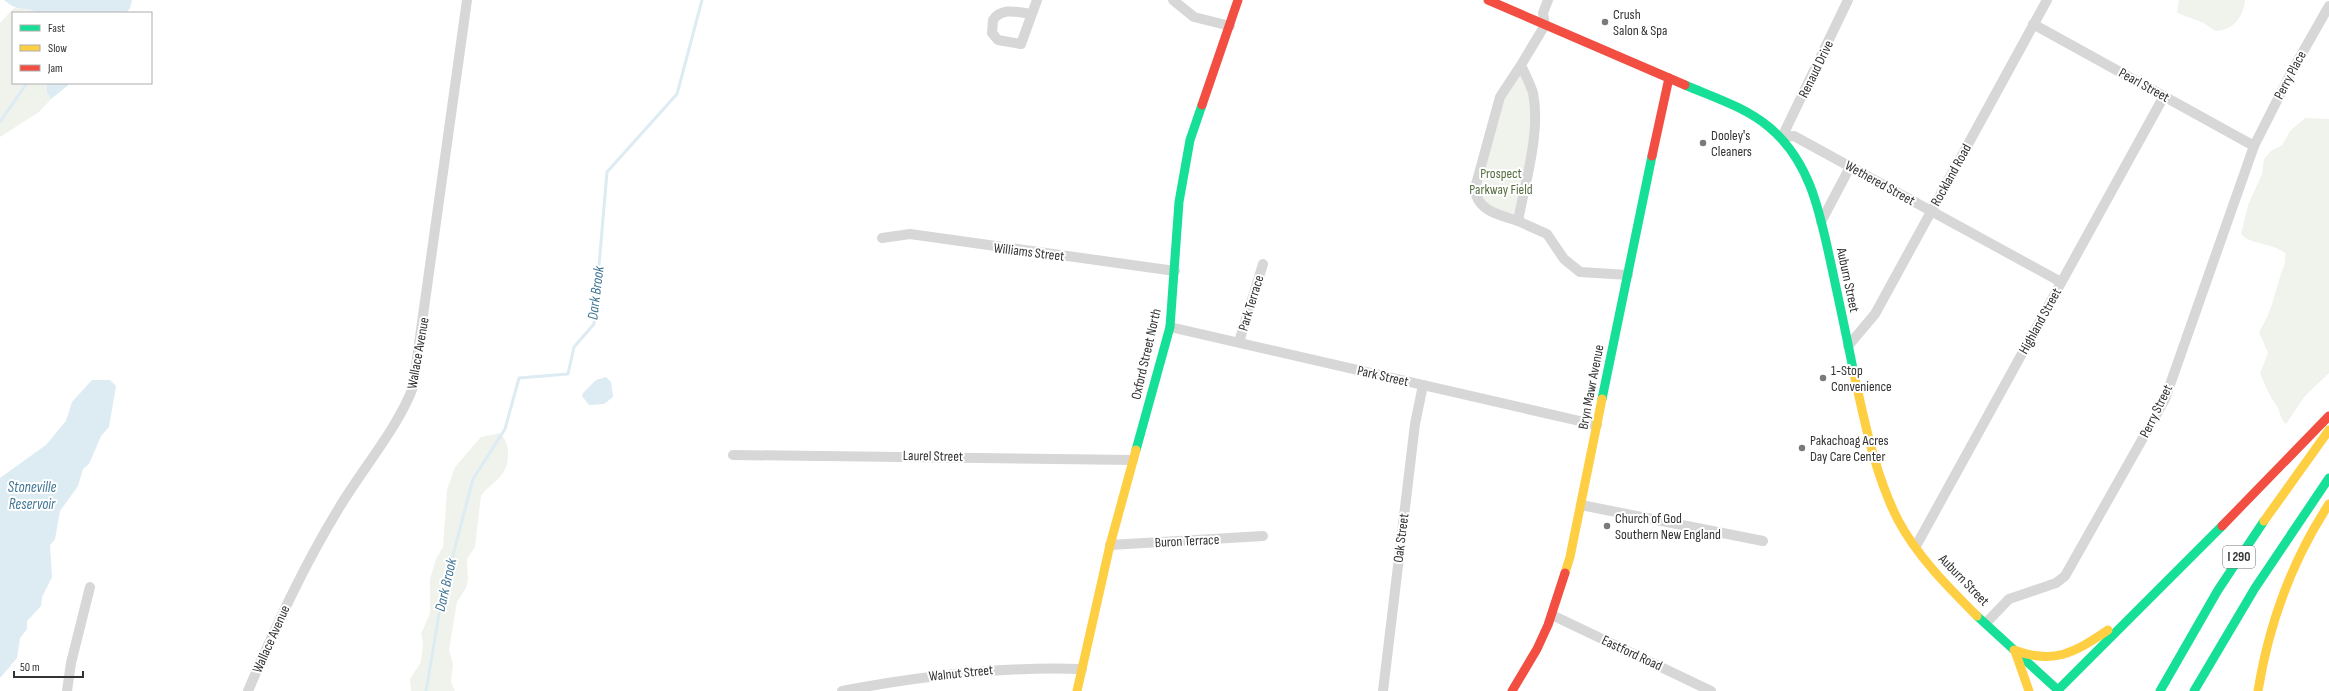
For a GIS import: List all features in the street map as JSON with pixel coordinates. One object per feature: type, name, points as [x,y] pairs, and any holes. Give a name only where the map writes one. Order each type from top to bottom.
[{"type":"main road","name":"Oxford Street North","points":[[1077,691],[1110,545],[1170,327],[1179,202],[1190,140],[1238,0]]},
{"type":"main road","name":"Auburn Street","points":[[1488,0],[1744,110],[1763,121],[1782,137],[1804,169],[1814,194],[1848,346],[1881,479],[1895,514],[1916,546],[1952,590],[2058,691]]},
{"type":"main road","name":"Bryn Mawr Avenue","points":[[1512,691],[1537,650],[1552,615],[1570,557],[1669,78]]},
{"type":"main road","points":[[2058,691],[2329,416]]},
{"type":"main road","name":"I 290","points":[[2160,691],[2207,606],[2275,503],[2329,429]]},
{"type":"main road","name":"I 290","points":[[2194,691],[2263,575],[2329,478]]},
{"type":"main road","points":[[2258,691],[2266,645],[2282,592],[2302,549],[2329,504]]},
{"type":"main road","points":[[2014,650],[2032,657],[2042,657],[2054,656],[2074,650],[2096,639],[2143,606]]},
{"type":"main road","points":[[2014,650],[2029,691]]},
{"type":"street","name":"Wallace Avenue","points":[[248,691],[278,619],[298,579],[339,508],[403,409],[413,387],[467,0]]},
{"type":"street","points":[[1030,14],[1037,0]]},
{"type":"street","points":[[1173,0],[1194,17],[1230,26]]},
{"type":"street","points":[[1548,0],[1543,13],[1545,25],[1499,100],[1475,188],[1476,199],[1483,207],[1547,234],[1564,259],[1580,272],[1628,275]]},
{"type":"street","name":"Renaud Drive","points":[[1782,137],[1848,0]]},
{"type":"street","name":"Rockland Road","points":[[1848,346],[1875,314],[2047,0]]},
{"type":"street","name":"Perry Place","points":[[2254,146],[2292,71],[2329,6]]},
{"type":"street","name":"Pearl Street","points":[[2034,24],[2254,146]]},
{"type":"street","points":[[1518,221],[1533,140],[1534,117],[1532,92],[1521,65]]},
{"type":"street","name":"Highland Street","points":[[1916,546],[2164,96]]},
{"type":"street","name":"Wethered Street","points":[[1782,137],[1794,136],[2061,282]]},
{"type":"street","name":"Perry Street","points":[[1986,623],[2009,599],[2060,581],[2072,567],[2165,399],[2254,146]]},
{"type":"street","points":[[1821,222],[1850,167]]},
{"type":"street","name":"Williams Street","points":[[882,238],[910,234],[1175,271]]},
{"type":"street","name":"Park Terrace","points":[[1239,342],[1263,264]]},
{"type":"street","name":"Park Street","points":[[1170,327],[1597,425]]},
{"type":"street","name":"Oak Street","points":[[1383,691],[1415,424],[1424,385]]},
{"type":"street","name":"Laurel Street","points":[[733,455],[1133,460]]},
{"type":"street","points":[[1581,505],[1763,541]]},
{"type":"street","name":"Buron Terrace","points":[[1110,545],[1263,536]]},
{"type":"street","points":[[67,691],[71,664],[90,587]]},
{"type":"street","name":"Eastford Road","points":[[1552,615],[1711,691]]},
{"type":"street","name":"Walnut Street","points":[[842,691],[917,678],[976,671],[1082,669]]},
{"type":"green space","points":[[2179,0],[2245,0],[2240,17],[2236,22],[2227,28],[2215,31],[2204,23],[2177,13]]},
{"type":"green space","points":[[14,8],[32,10],[36,12],[12,12],[12,84],[46,84],[47,93],[51,99],[39,112],[0,137],[0,23]]},
{"type":"green space","name":"Prospect Parkway Field","points":[[1521,65],[1534,117],[1518,221],[1480,205],[1476,181],[1502,94]]},
{"type":"green space","points":[[2305,118],[2329,119],[2329,373],[2305,396],[2286,424],[2269,394],[2260,373],[2268,353],[2259,332],[2272,305],[2285,263],[2285,253],[2279,249],[2245,238],[2241,234],[2248,205],[2262,174],[2264,159],[2271,151],[2282,145],[2290,131]]},
{"type":"green space","points":[[500,433],[504,438],[508,449],[506,467],[499,478],[481,496],[475,547],[467,559],[468,580],[466,588],[457,602],[449,650],[453,664],[451,682],[455,691],[411,691],[410,679],[421,662],[423,642],[421,634],[430,613],[430,579],[436,559],[443,547],[447,490],[455,467],[481,437]]},
{"type":"water","points":[[4,0],[132,0],[130,8],[127,12],[36,12],[14,7]]},
{"type":"water","points":[[46,84],[70,84],[51,99],[47,93]]},
{"type":"water","points":[[606,377],[611,382],[613,397],[604,404],[589,405],[582,396],[583,393],[596,380]]},
{"type":"water","name":"Stoneville Reservoir","points":[[92,380],[110,380],[116,386],[109,427],[101,436],[89,464],[83,469],[78,486],[60,511],[55,539],[50,545],[52,577],[42,597],[41,606],[27,621],[27,629],[20,638],[17,658],[0,678],[0,478],[46,445],[66,421],[72,402]]},
{"type":"waterway","name":"Dark Brook","points":[[426,691],[442,597],[473,479],[505,429],[519,378],[568,374],[574,347],[594,324],[607,172],[677,94],[702,0]]},
{"type":"waterway","points":[[0,122],[26,84]]},
{"type":"traffic: fast","points":[[1685,85],[1739,108],[1760,120],[1783,141],[1795,156],[1812,190],[1823,226],[1854,374]]},
{"type":"traffic: fast","points":[[1136,450],[1170,327],[1179,202],[1190,140],[1202,105]]},
{"type":"traffic: fast","points":[[1602,399],[1652,156]]},
{"type":"traffic: fast","points":[[2194,691],[2255,588],[2329,478]]},
{"type":"traffic: fast","points":[[2160,691],[2218,590],[2264,521]]},
{"type":"traffic: fast","points":[[2058,690],[2222,526]]},
{"type":"traffic: fast","points":[[1977,616],[2059,691]]},
{"type":"traffic: slow","points":[[1854,374],[1877,467],[1898,520],[1924,559],[1977,616]]},
{"type":"traffic: slow","points":[[1565,573],[1570,557],[1602,399]]},
{"type":"traffic: slow","points":[[2264,521],[2329,430]]},
{"type":"traffic: slow","points":[[1077,691],[1110,545],[1136,450]]},
{"type":"traffic: slow","points":[[2258,691],[2268,641],[2283,594],[2303,548],[2329,504]]},
{"type":"traffic: slow","points":[[2014,650],[2041,656],[2063,654],[2085,645],[2108,630]]},
{"type":"traffic: slow","points":[[2016,654],[2029,691]]},
{"type":"traffic: jam","points":[[1202,105],[1238,0]]},
{"type":"traffic: jam","points":[[1488,0],[1685,85]]},
{"type":"traffic: jam","points":[[1652,156],[1669,78]]},
{"type":"traffic: jam","points":[[2222,526],[2329,416]]},
{"type":"traffic: jam","points":[[1512,691],[1537,649],[1548,625],[1565,573]]},
{"type":"place","name":"Crush Salon & Spa","points":[[1605,22]]},
{"type":"place","name":"Dooley's Cleaners","points":[[1703,143]]},
{"type":"place","name":"1-Stop Convenience","points":[[1823,378]]},
{"type":"place","name":"Pakachoag Acres Day Care Center","points":[[1802,448]]},
{"type":"place","name":"Church of God Southern New England","points":[[1607,526]]}]
